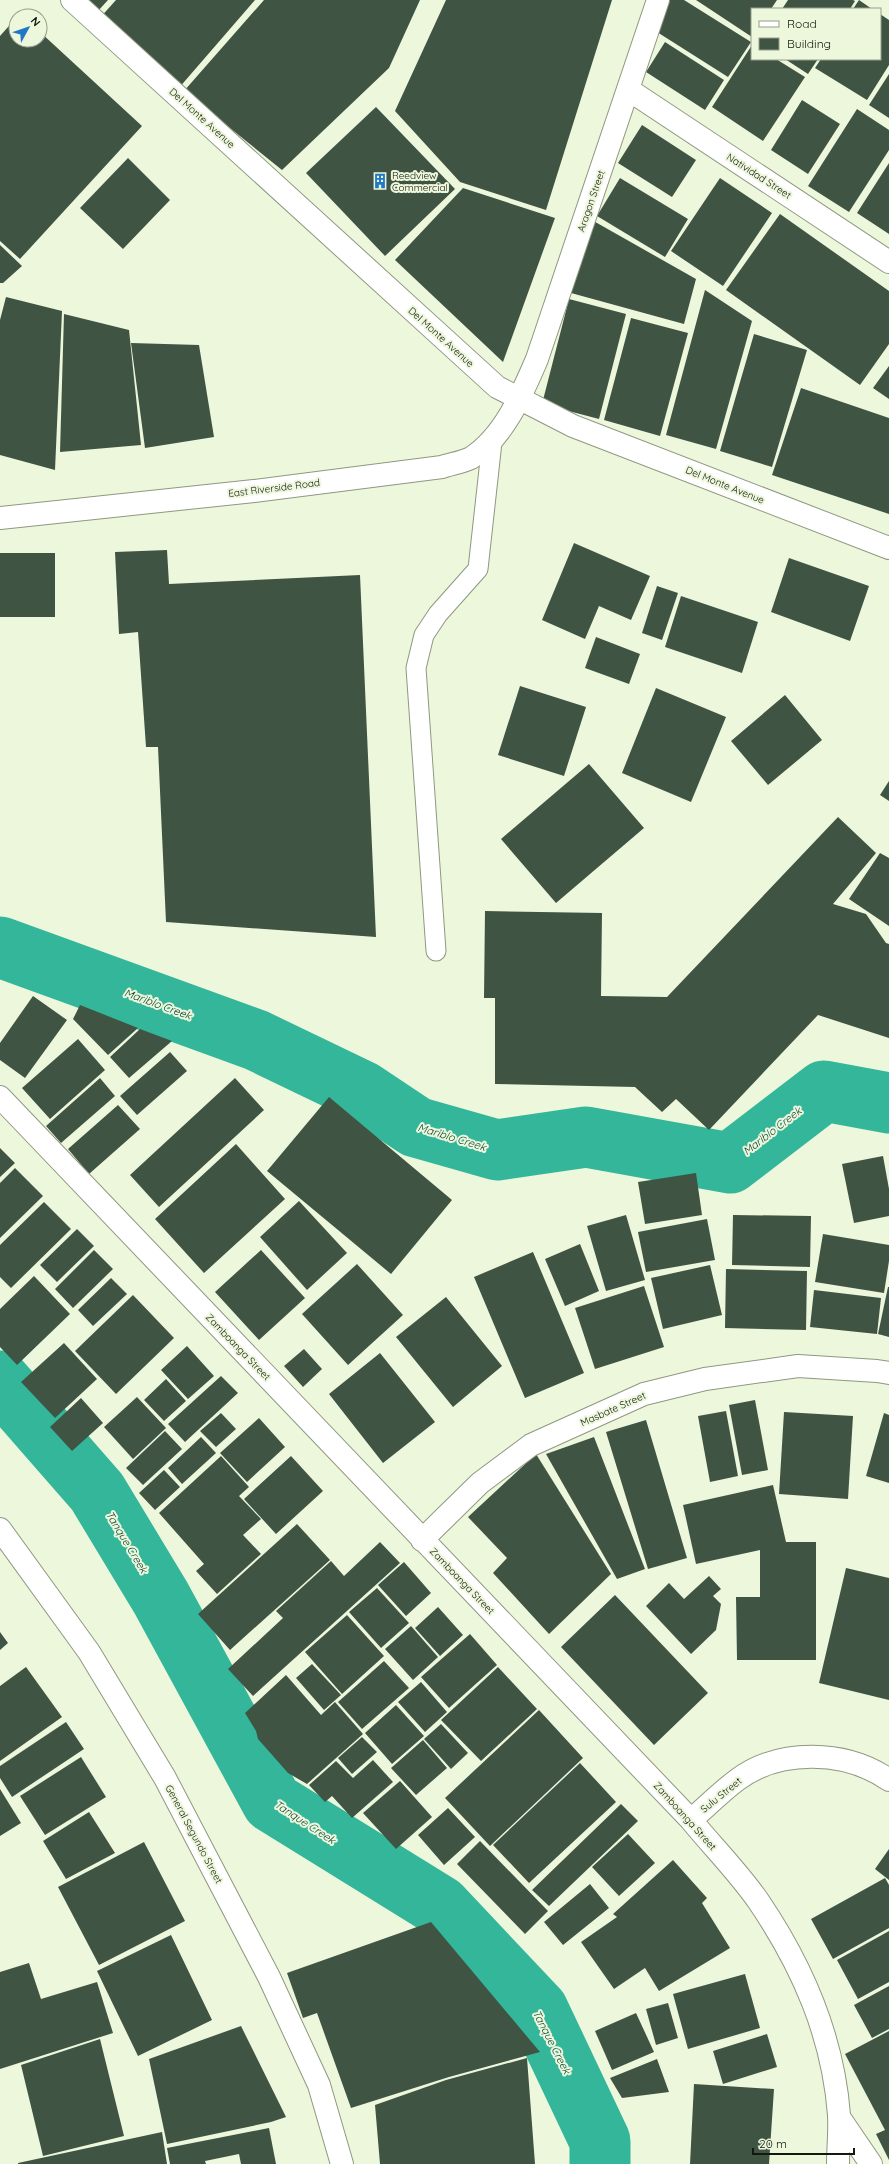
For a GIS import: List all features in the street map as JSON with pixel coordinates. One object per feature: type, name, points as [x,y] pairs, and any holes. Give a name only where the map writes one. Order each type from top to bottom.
[{"type":"street","name":"Del Monte Avenue","points":[[72,0],[474,367],[498,387],[519,400],[573,426],[889,548]]},
{"type":"street","name":"Aragon Street","points":[[519,400],[537,359],[629,90],[658,0]]},
{"type":"street","name":"Natividad Street","points":[[629,90],[889,262]]},
{"type":"street","name":"East Riverside Road","points":[[0,518],[254,491],[442,466],[470,458],[492,442],[519,400]]},
{"type":"street","name":"Zamboanga Street","points":[[0,1097],[691,1820],[758,1901],[799,1969],[826,2038],[835,2079],[839,2116],[838,2164]]},
{"type":"street","name":"Masbate Street","points":[[422,1540],[480,1483],[530,1445],[644,1394],[705,1379],[798,1366],[889,1373]]},
{"type":"street","name":"General Segundo Street","points":[[0,1529],[89,1652],[165,1778],[269,1978],[319,2085],[342,2164]]},
{"type":"street","name":"Sulu Street","points":[[691,1820],[738,1779],[767,1764],[794,1757],[822,1756],[850,1762],[879,1773],[889,1780]]},
{"type":"street","name":"Zamboanga Street","points":[[839,2116],[871,2164]]},
{"type":"lane","points":[[436,951],[416,668],[428,630],[438,614],[478,569],[492,442]]},
{"type":"building","points":[[85,0],[108,0],[98,11]]},
{"type":"building","points":[[116,0],[255,0],[178,89],[98,20]]},
{"type":"building","points":[[264,0],[420,0],[389,68],[282,170],[184,91]]},
{"type":"building","points":[[446,0],[612,0],[546,210],[460,182],[395,111]]},
{"type":"building","points":[[667,0],[684,0],[751,42],[728,77],[657,32]]},
{"type":"building","points":[[696,0],[777,0],[772,8],[751,8],[751,36]]},
{"type":"building","points":[[788,0],[855,1],[851,8],[783,8]]},
{"type":"building","points":[[859,0],[871,8],[854,8]]},
{"type":"building","points":[[881,15],[889,20],[889,65],[867,100],[815,68],[820,60],[881,60]]},
{"type":"building","points":[[8,27],[8,48],[48,48],[48,39],[142,126],[20,259],[0,241],[0,36]]},
{"type":"building","points":[[665,42],[724,80],[705,110],[646,72]]},
{"type":"building","points":[[751,47],[751,60],[778,60],[805,77],[763,141],[712,107]]},
{"type":"building","points":[[787,60],[817,60],[808,74]]},
{"type":"building","points":[[889,74],[889,118],[869,105]]},
{"type":"building","points":[[802,100],[840,124],[808,174],[771,150]]},
{"type":"building","name":"Reedview Commercial","points":[[376,107],[455,189],[385,256],[306,173]]},
{"type":"building","points":[[857,109],[889,130],[889,150],[849,212],[808,186]]},
{"type":"building","points":[[642,125],[696,160],[672,197],[618,163]]},
{"type":"building","points":[[128,158],[170,200],[123,249],[80,208]]},
{"type":"building","points":[[889,163],[889,234],[857,213]]},
{"type":"building","points":[[620,178],[688,219],[665,257],[597,216]]},
{"type":"building","points":[[720,178],[772,213],[723,286],[671,251]]},
{"type":"building","points":[[463,188],[555,218],[503,362],[395,260]]},
{"type":"building","points":[[780,214],[889,291],[889,344],[860,385],[726,290]]},
{"type":"building","points":[[590,219],[696,279],[684,324],[571,293]]},
{"type":"building","points":[[0,245],[22,266],[3,283],[0,283]]},
{"type":"building","points":[[705,290],[752,321],[716,449],[666,435]]},
{"type":"building","points":[[6,297],[62,311],[55,470],[0,455],[0,320]]},
{"type":"building","points":[[569,299],[626,314],[599,419],[542,404]]},
{"type":"building","points":[[64,314],[129,330],[141,445],[60,452]]},
{"type":"building","points":[[631,318],[688,333],[660,436],[604,420]]},
{"type":"building","points":[[754,334],[807,350],[772,467],[720,451]]},
{"type":"building","points":[[131,343],[199,345],[214,437],[145,448]]},
{"type":"building","points":[[889,366],[889,399],[873,388]]},
{"type":"building","points":[[801,388],[889,418],[889,514],[772,475]]},
{"type":"building","points":[[574,543],[650,576],[631,620],[599,606],[585,639],[542,620]]},
{"type":"building","points":[[167,550],[169,584],[360,575],[376,937],[166,922],[158,747],[146,747],[138,632],[119,634],[115,552]]},
{"type":"building","points":[[0,553],[55,553],[55,617],[0,617]]},
{"type":"building","points":[[789,558],[869,586],[850,641],[771,612]]},
{"type":"building","points":[[657,586],[678,593],[662,640],[642,633]]},
{"type":"building","points":[[681,596],[758,622],[742,673],[665,647]]},
{"type":"building","points":[[596,637],[640,654],[629,684],[585,668]]},
{"type":"building","points":[[520,686],[586,707],[564,776],[498,755]]},
{"type":"building","points":[[656,688],[726,717],[691,802],[622,773]]},
{"type":"building","points":[[785,695],[822,740],[768,785],[731,741]]},
{"type":"building","points":[[589,764],[644,828],[556,903],[501,839]]},
{"type":"building","points":[[889,781],[889,801],[880,795]]},
{"type":"building","points":[[838,817],[876,853],[833,904],[866,914],[886,943],[889,944],[889,1038],[818,1015],[709,1130],[676,1099],[662,1112],[635,1087],[495,1084],[495,998],[484,998],[485,911],[602,913],[601,996],[667,997]]},
{"type":"building","points":[[880,853],[889,858],[889,926],[849,899]]},
{"type":"building","points":[[33,996],[67,1020],[25,1078],[0,1060],[0,1043]]},
{"type":"building","points":[[80,1005],[138,1028],[108,1055],[73,1019]]},
{"type":"building","points":[[140,1029],[172,1041],[129,1078],[110,1057]]},
{"type":"building","points":[[78,1039],[105,1070],[50,1119],[22,1088]]},
{"type":"building","points":[[170,1052],[187,1071],[137,1115],[120,1096]]},
{"type":"building","points":[[100,1078],[115,1096],[61,1143],[46,1126]]},
{"type":"building","points":[[235,1078],[264,1110],[159,1207],[130,1175]]},
{"type":"building","points":[[329,1097],[452,1200],[391,1274],[267,1171]]},
{"type":"building","points":[[118,1105],[140,1129],[89,1174],[68,1149]]},
{"type":"building","points":[[236,1144],[285,1199],[204,1273],[155,1219]]},
{"type":"building","points":[[0,1148],[15,1163],[0,1177]]},
{"type":"building","points":[[883,1156],[889,1189],[889,1216],[854,1223],[842,1164]]},
{"type":"building","points":[[15,1168],[43,1196],[0,1238],[0,1183]]},
{"type":"building","points":[[696,1173],[702,1215],[645,1224],[638,1182]]},
{"type":"building","points":[[299,1201],[347,1253],[307,1290],[260,1237]]},
{"type":"building","points":[[44,1202],[71,1229],[11,1288],[0,1277],[0,1245]]},
{"type":"building","points":[[626,1215],[645,1280],[606,1291],[587,1226]]},
{"type":"building","points":[[733,1215],[811,1216],[810,1267],[732,1265]]},
{"type":"building","points":[[707,1219],[715,1260],[646,1272],[638,1232]]},
{"type":"building","points":[[77,1229],[94,1246],[57,1282],[40,1265]]},
{"type":"building","points":[[823,1234],[889,1245],[889,1261],[884,1293],[815,1282]]},
{"type":"building","points":[[580,1244],[599,1291],[565,1306],[545,1259]]},
{"type":"building","points":[[94,1250],[113,1269],[73,1308],[55,1289]]},
{"type":"building","points":[[261,1250],[305,1298],[259,1340],[215,1292]]},
{"type":"building","points":[[533,1252],[584,1373],[525,1398],[474,1277]]},
{"type":"building","points":[[357,1264],[403,1315],[348,1365],[302,1314]]},
{"type":"building","points":[[710,1265],[722,1315],[663,1329],[651,1278]]},
{"type":"building","points":[[726,1269],[807,1271],[806,1330],[725,1328]]},
{"type":"building","points":[[34,1276],[70,1314],[17,1365],[0,1347],[0,1309]]},
{"type":"building","points":[[111,1278],[127,1294],[93,1326],[78,1310]]},
{"type":"building","points":[[644,1286],[664,1347],[595,1369],[575,1308]]},
{"type":"building","points":[[889,1287],[889,1337],[878,1334]]},
{"type":"building","points":[[814,1290],[881,1298],[877,1334],[810,1327]]},
{"type":"building","points":[[133,1295],[174,1338],[116,1394],[75,1351]]},
{"type":"building","points":[[446,1297],[502,1366],[453,1407],[396,1337]]},
{"type":"building","points":[[64,1343],[97,1379],[55,1418],[21,1382]]},
{"type":"building","points":[[187,1346],[214,1376],[188,1399],[161,1370]]},
{"type":"building","points":[[304,1349],[322,1369],[303,1387],[284,1366]]},
{"type":"building","points":[[380,1353],[435,1422],[383,1463],[329,1394]]},
{"type":"building","points":[[221,1376],[238,1393],[185,1442],[168,1424]]},
{"type":"building","points":[[166,1379],[186,1401],[164,1421],[144,1400]]},
{"type":"building","points":[[137,1397],[166,1428],[133,1459],[104,1427]]},
{"type":"building","points":[[81,1398],[103,1423],[72,1451],[50,1427]]},
{"type":"building","points":[[755,1400],[768,1470],[742,1475],[729,1405]]},
{"type":"building","points":[[726,1411],[738,1476],[710,1482],[698,1416]]},
{"type":"building","points":[[784,1412],[853,1416],[848,1499],[779,1494]]},
{"type":"building","points":[[221,1413],[236,1429],[216,1447],[200,1431]]},
{"type":"building","points":[[884,1413],[889,1415],[889,1483],[866,1476]]},
{"type":"building","points":[[259,1418],[285,1447],[247,1482],[220,1453]]},
{"type":"building","points":[[646,1420],[687,1558],[648,1569],[606,1432]]},
{"type":"building","points":[[165,1431],[182,1449],[143,1485],[126,1468]]},
{"type":"building","points":[[201,1437],[216,1453],[182,1484],[168,1468]]},
{"type":"building","points":[[594,1437],[645,1569],[617,1579],[546,1454]]},
{"type":"building","points":[[536,1454],[611,1574],[549,1634],[493,1573],[507,1558],[468,1517]]},
{"type":"building","points":[[221,1456],[249,1487],[239,1496],[261,1519],[243,1535],[261,1554],[217,1594],[196,1571],[204,1564],[159,1513]]},
{"type":"building","points":[[291,1456],[323,1491],[276,1534],[244,1499]]},
{"type":"building","points":[[164,1470],[180,1487],[155,1510],[139,1493]]},
{"type":"building","points":[[773,1485],[786,1542],[816,1542],[816,1660],[737,1660],[736,1597],[760,1597],[760,1550],[696,1564],[683,1505]]},
{"type":"building","points":[[297,1524],[330,1560],[230,1650],[198,1614]]},
{"type":"building","points":[[380,1542],[400,1563],[253,1696],[228,1669],[283,1618],[276,1611],[331,1561],[344,1576]]},
{"type":"building","points":[[404,1562],[431,1593],[406,1616],[378,1585]]},
{"type":"building","points":[[846,1568],[889,1578],[889,1700],[819,1683]]},
{"type":"building","points":[[709,1576],[721,1589],[713,1596],[721,1604],[716,1630],[691,1654],[646,1606],[669,1583],[684,1599]]},
{"type":"building","points":[[377,1588],[409,1623],[381,1648],[349,1612]]},
{"type":"building","points":[[615,1595],[708,1693],[654,1745],[561,1647]]},
{"type":"building","points":[[438,1607],[463,1635],[440,1656],[415,1628]]},
{"type":"building","points":[[347,1615],[384,1656],[342,1694],[305,1652]]},
{"type":"building","points":[[411,1626],[438,1657],[413,1680],[385,1649]]},
{"type":"building","points":[[0,1632],[8,1643],[0,1650]]},
{"type":"building","points":[[470,1634],[497,1665],[449,1708],[421,1677]]},
{"type":"building","points":[[384,1661],[409,1688],[362,1729],[338,1702]]},
{"type":"building","points":[[312,1664],[341,1695],[324,1710],[296,1678]]},
{"type":"building","points":[[26,1667],[62,1717],[0,1761],[0,1686]]},
{"type":"building","points":[[498,1667],[537,1709],[481,1761],[441,1720]]},
{"type":"building","points":[[286,1675],[321,1715],[335,1702],[363,1734],[307,1784],[288,1773],[258,1739],[256,1731],[245,1713]]},
{"type":"building","points":[[421,1682],[447,1712],[425,1732],[398,1702]]},
{"type":"building","points":[[396,1705],[424,1736],[392,1764],[365,1733]]},
{"type":"building","points":[[539,1710],[583,1758],[490,1846],[445,1798]]},
{"type":"building","points":[[66,1722],[84,1749],[12,1797],[0,1778],[0,1766]]},
{"type":"building","points":[[441,1724],[468,1753],[451,1769],[424,1739]]},
{"type":"building","points":[[362,1737],[377,1752],[352,1774],[338,1758]]},
{"type":"building","points":[[423,1740],[447,1768],[416,1795],[391,1768]]},
{"type":"building","points":[[81,1757],[106,1797],[45,1835],[20,1796]]},
{"type":"building","points":[[373,1760],[393,1782],[352,1818],[332,1796],[325,1802],[309,1785],[336,1761],[353,1778]]},
{"type":"building","points":[[580,1763],[616,1802],[529,1883],[493,1845]]},
{"type":"building","points":[[400,1781],[432,1817],[396,1849],[363,1813]]},
{"type":"building","points":[[0,1789],[21,1823],[0,1836]]},
{"type":"building","points":[[621,1804],[638,1821],[549,1906],[532,1890]]},
{"type":"building","points":[[448,1808],[475,1837],[444,1865],[418,1835]]},
{"type":"building","points":[[89,1812],[115,1853],[66,1879],[43,1841]]},
{"type":"building","points":[[628,1834],[655,1863],[619,1896],[592,1867]]},
{"type":"building","points":[[480,1841],[548,1911],[525,1934],[457,1864]]},
{"type":"building","points":[[144,1842],[185,1921],[99,1965],[58,1887]]},
{"type":"building","points":[[889,1849],[889,1880],[875,1869]]},
{"type":"building","points":[[673,1860],[707,1898],[702,1903],[730,1948],[659,1991],[645,1968],[614,1989],[581,1942],[617,1917],[613,1914]]},
{"type":"building","points":[[885,1878],[889,1885],[889,1928],[833,1959],[811,1919]]},
{"type":"building","points":[[590,1884],[609,1908],[563,1945],[544,1922]]},
{"type":"building","points":[[431,1922],[540,2052],[449,2077],[351,2108],[317,2013],[303,2018],[287,1973]]},
{"type":"building","points":[[889,1931],[889,1982],[858,1999],[837,1960]]},
{"type":"building","points":[[171,1935],[212,2020],[138,2056],[97,1971]]},
{"type":"building","points":[[29,1963],[41,1999],[97,1982],[113,2033],[0,2069],[0,1972]]},
{"type":"building","points":[[745,1974],[760,2028],[688,2049],[673,1994]]},
{"type":"building","points":[[889,1986],[889,2029],[872,2038],[854,2005]]},
{"type":"building","points":[[668,2003],[678,2038],[656,2045],[646,2009]]},
{"type":"building","points":[[636,2013],[654,2052],[612,2070],[595,2031]]},
{"type":"building","points":[[241,2026],[286,2117],[271,2122],[167,2144],[149,2059]]},
{"type":"building","points":[[889,2031],[889,2160],[876,2134],[885,2130],[845,2054]]},
{"type":"building","points":[[767,2034],[777,2067],[723,2084],[713,2051]]},
{"type":"building","points":[[100,2039],[124,2136],[43,2156],[21,2065]]},
{"type":"building","points":[[527,2058],[535,2164],[380,2164],[375,2105],[446,2080]]},
{"type":"building","points":[[657,2059],[669,2092],[622,2098],[610,2078]]},
{"type":"building","points":[[694,2084],[774,2089],[769,2164],[690,2164]]},
{"type":"building","points":[[269,2128],[276,2164],[241,2164],[239,2154],[205,2161],[206,2164],[170,2164],[167,2148]]},
{"type":"building","points":[[162,2132],[167,2164],[18,2164],[18,2163]]},
{"type":"waterway","name":"Mariblo Creek","points":[[0,947],[256,1040],[362,1091],[416,1127],[497,1150],[586,1137],[730,1163],[824,1091],[889,1103]]},
{"type":"waterway","name":"Tanque Creek","points":[[0,1381],[97,1492],[161,1598],[272,1802],[440,1906],[538,2010],[600,2141],[600,2164]]},
{"type":"place","name":"Reedview Commercial","points":[[380,181]]}]
